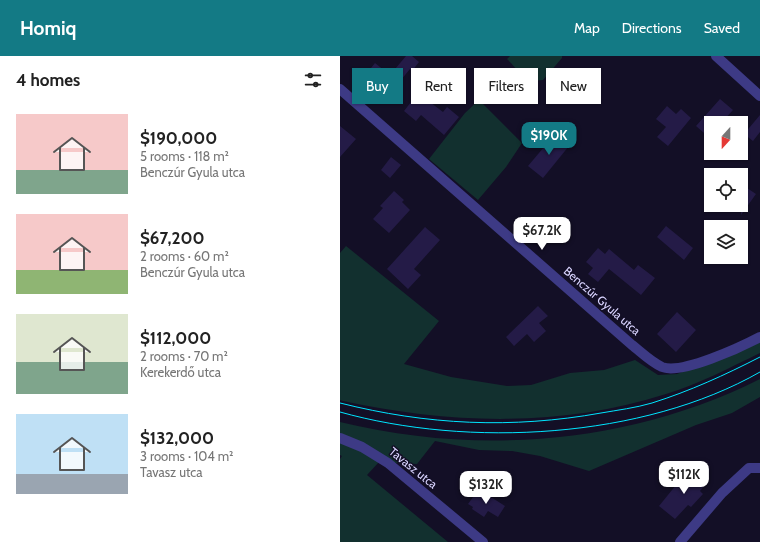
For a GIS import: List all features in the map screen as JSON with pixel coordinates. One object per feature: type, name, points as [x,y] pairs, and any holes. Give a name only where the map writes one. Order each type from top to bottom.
[{"type":"street","points":[[716,56],[760,96]]},
{"type":"street","name":"Benczúr Gyula utca","points":[[340,89],[632,345],[662,367],[672,369],[691,365],[727,353],[760,337]]},
{"type":"street","name":"Tavasz utca","points":[[340,438],[362,447],[388,463],[483,542]]},
{"type":"street","points":[[680,542],[722,493],[749,468],[760,468]]},
{"type":"green space","points":[[510,56],[562,56],[553,68],[546,68],[546,77],[543,80],[538,80],[538,68],[515,68],[507,59]]},
{"type":"green space","points":[[475,104],[483,104],[522,143],[506,167],[478,200],[429,159],[465,113]]},
{"type":"green space","points":[[346,246],[439,321],[404,364],[451,377],[507,386],[531,385],[570,373],[604,370],[635,360],[658,375],[677,374],[760,341],[760,353],[678,390],[626,405],[586,413],[505,419],[464,418],[383,409],[343,401],[340,400],[340,253]]},
{"type":"green space","points":[[760,379],[760,397],[732,413],[696,425],[589,471],[540,456],[512,451],[479,450],[435,441],[417,464],[379,462],[367,475],[448,542],[340,542],[340,459],[342,456],[340,455],[340,422],[393,433],[446,439],[500,440],[554,438],[607,430],[659,418],[710,401]]},
{"type":"building","points":[[406,56],[412,56],[419,62],[414,68],[411,68],[411,70],[410,69],[403,78],[403,68],[396,68]]},
{"type":"building","points":[[375,63],[381,68],[371,68]]},
{"type":"building","points":[[720,99],[733,110],[727,116],[705,116]]},
{"type":"building","points":[[411,102],[411,104],[432,104],[443,112],[447,107],[459,117],[444,135],[421,115],[416,121],[404,111]]},
{"type":"building","points":[[667,106],[676,114],[681,109],[691,118],[668,146],[657,137],[666,127],[656,119]]},
{"type":"building","points":[[760,115],[760,132],[753,141],[748,137],[748,129]]},
{"type":"building","points":[[704,117],[704,133],[696,126]]},
{"type":"building","points":[[340,126],[356,139],[340,157]]},
{"type":"building","points":[[555,134],[569,146],[543,178],[528,166]]},
{"type":"building","points":[[391,157],[401,165],[390,178],[381,170]]},
{"type":"building","points":[[748,189],[756,194],[748,205]]},
{"type":"building","points":[[394,191],[404,200],[402,202],[410,210],[389,233],[373,219],[383,208],[380,206]]},
{"type":"building","points":[[666,226],[693,248],[684,260],[657,237]]},
{"type":"building","points":[[425,227],[440,240],[414,269],[421,275],[408,289],[387,269]]},
{"type":"building","points":[[598,248],[605,254],[609,249],[634,270],[638,265],[655,278],[641,295],[609,269],[598,282],[588,274],[593,268],[586,262]]},
{"type":"building","points":[[538,306],[548,316],[539,323],[546,331],[534,342],[527,334],[514,346],[506,337]]},
{"type":"building","points":[[677,312],[696,330],[676,352],[657,334]]},
{"type":"building","points":[[693,471],[707,483],[700,491],[703,494],[691,507],[688,505],[675,519],[659,506],[685,474],[688,477]]},
{"type":"building","points":[[483,492],[505,506],[498,517],[488,511],[484,517],[472,509],[473,507],[468,504],[476,493],[481,496]]},
{"type":"tram line","points":[[340,403],[405,416],[437,420],[502,423],[568,418],[626,409],[652,403],[707,382],[760,357]]},
{"type":"tram line","points":[[340,412],[390,423],[443,430],[498,433],[554,431],[609,424],[663,412],[714,394],[760,372]]}]
